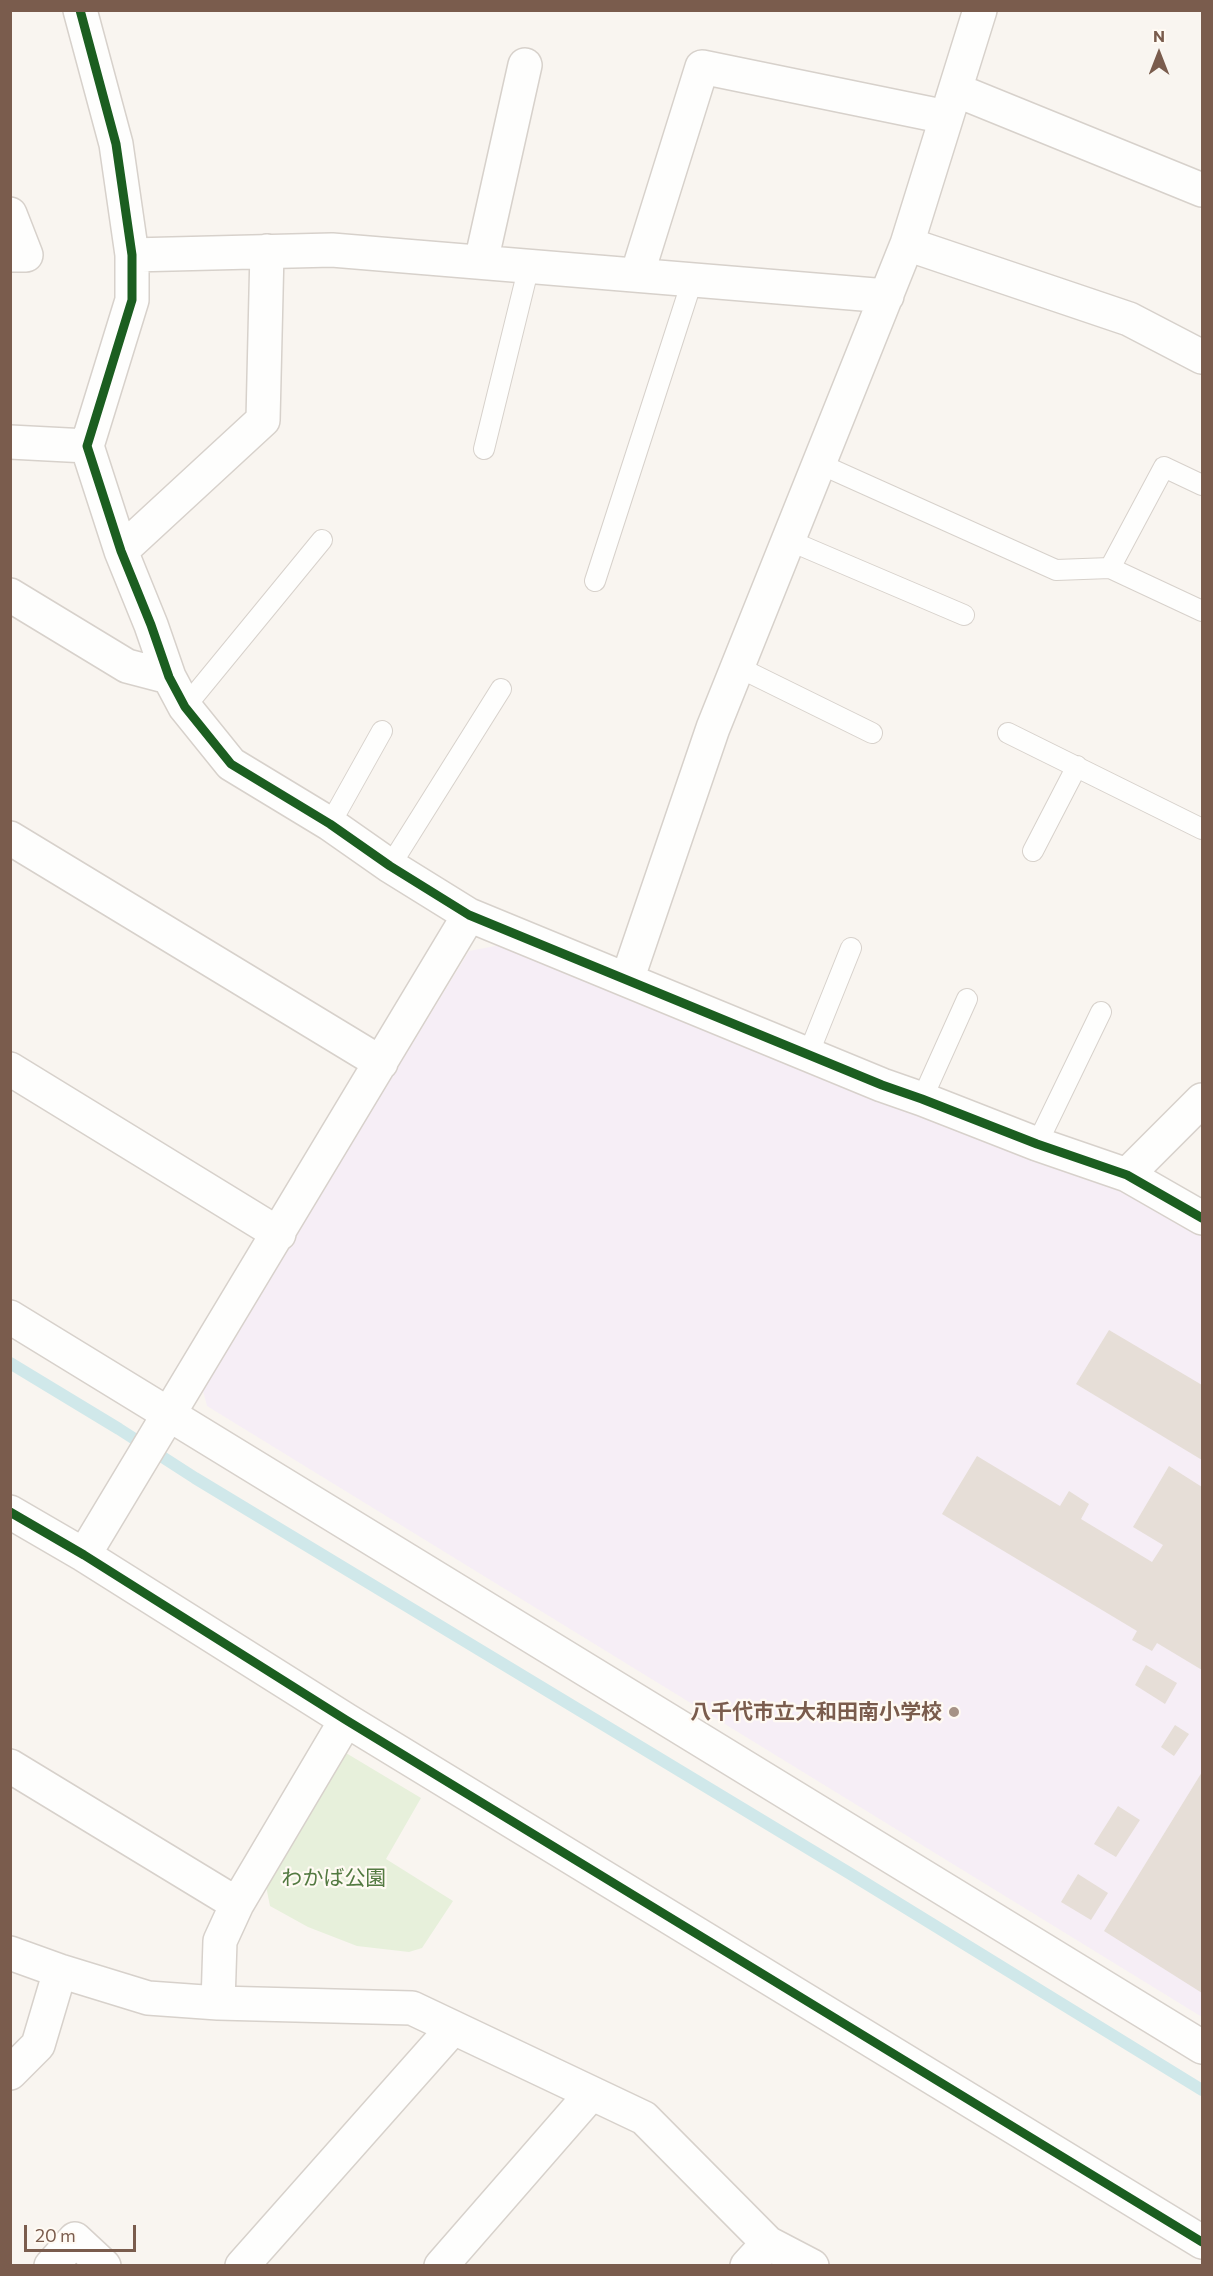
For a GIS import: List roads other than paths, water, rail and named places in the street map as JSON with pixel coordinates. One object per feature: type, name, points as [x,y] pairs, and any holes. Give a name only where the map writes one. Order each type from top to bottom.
[{"type":"street","points":[[80,10],[116,144],[132,255],[132,300],[87,446],[121,551],[169,677],[186,707],[231,764],[330,824],[390,866],[469,915],[882,1085],[1036,1144],[1127,1175],[1203,1218]]},
{"type":"street","points":[[627,980],[713,728],[907,244],[980,10]]},
{"type":"street","points":[[481,261],[525,65]]},
{"type":"street","points":[[637,275],[702,67],[951,103],[1203,190]]},
{"type":"street","points":[[10,214],[26,255],[10,255]]},
{"type":"street","points":[[907,244],[1129,319],[1203,357]]},
{"type":"street","points":[[132,255],[332,250],[887,296]]},
{"type":"street","points":[[121,551],[263,420],[267,252]]},
{"type":"street","points":[[10,441],[87,446]]},
{"type":"street","points":[[10,595],[127,666],[169,677]]},
{"type":"street","points":[[10,838],[381,1063]]},
{"type":"street","points":[[84,1556],[469,915]]},
{"type":"street","points":[[10,1069],[279,1233]]},
{"type":"street","points":[[1127,1175],[1203,1100]]},
{"type":"street","points":[[10,1317],[167,1420],[1203,2048]]},
{"type":"street","points":[[10,1512],[346,1720],[1203,2242]]},
{"type":"street","points":[[218,2003],[220,1941],[237,1904],[346,1720]]},
{"type":"street","points":[[10,1766],[237,1904]]},
{"type":"street","points":[[10,1953],[148,1998],[218,2003],[412,2008],[644,2118],[758,2254],[812,2265]]},
{"type":"street","points":[[10,2073],[38,2045],[60,1971]]},
{"type":"street","points":[[242,2265],[453,2028]]},
{"type":"street","points":[[441,2265],[591,2094]]},
{"type":"street","points":[[51,2265],[75,2239],[104,2265]]},
{"type":"lane","points":[[484,449],[529,266]]},
{"type":"lane","points":[[595,581],[692,281]]},
{"type":"lane","points":[[820,464],[1056,570],[1110,568],[1203,611]]},
{"type":"lane","points":[[1110,568],[1164,467],[1203,485]]},
{"type":"lane","points":[[186,707],[322,540]]},
{"type":"lane","points":[[788,540],[964,615]]},
{"type":"lane","points":[[738,667],[872,733]]},
{"type":"lane","points":[[390,866],[501,689]]},
{"type":"lane","points":[[330,824],[382,731]]},
{"type":"lane","points":[[1008,733],[1203,829]]},
{"type":"lane","points":[[1034,851],[1077,766]]},
{"type":"lane","points":[[808,1055],[851,948]]},
{"type":"lane","points":[[922,1099],[967,999]]},
{"type":"lane","points":[[1036,1144],[1101,1012]]},
{"type":"waterway","points":[[10,1363],[195,1478],[849,1873],[1202,2090]]},
{"type":"place","name":"八千代市立大和田南小学校","points":[[954,1712]]},
{"type":"park label","name":"わかば公園","points":[[334,1878]]}]
